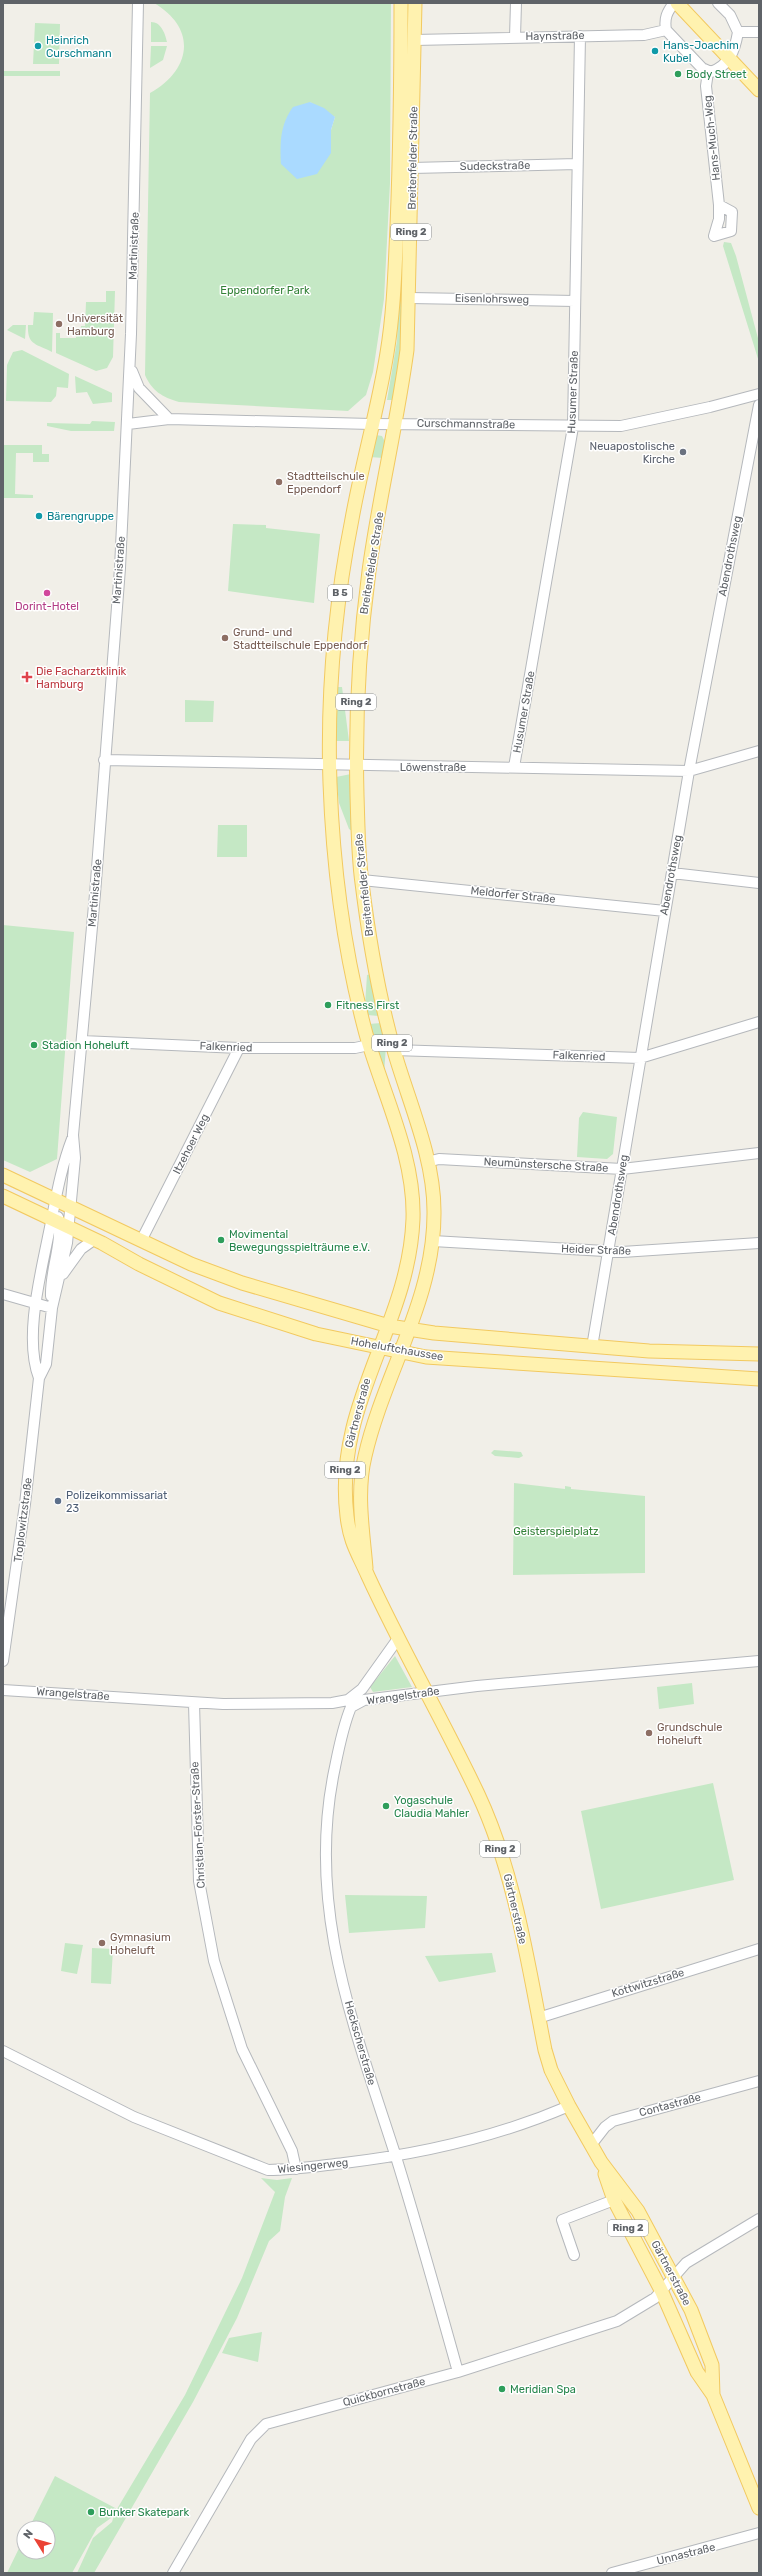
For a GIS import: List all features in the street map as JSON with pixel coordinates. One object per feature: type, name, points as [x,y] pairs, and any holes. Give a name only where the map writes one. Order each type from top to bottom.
[{"type":"main road","name":"Breitenfelder Straße","points":[[389,1326],[410,1249],[413,1203],[410,1180],[369,1045],[348,954],[336,879],[330,765],[331,699],[337,614],[351,521],[378,403],[388,348],[394,294],[401,58],[401,3]]},
{"type":"main road","name":"Breitenfelder Straße","points":[[410,1329],[424,1285],[433,1241],[434,1209],[427,1162],[394,1050],[372,952],[362,880],[356,766],[356,703],[360,638],[374,539],[396,423],[407,350],[410,298],[414,3]]},
{"type":"main road","points":[[676,3],[759,90]]},
{"type":"main road","points":[[3,1175],[61,1213]]},
{"type":"main road","points":[[3,1196],[61,1213]]},
{"type":"main road","name":"Hoheluftchaussee","points":[[61,1213],[142,1239],[191,1264],[242,1283],[389,1326],[441,1334],[592,1347],[650,1351],[759,1354]]},
{"type":"main road","name":"Hoheluftchaussee","points":[[61,1213],[95,1239],[139,1264],[219,1303],[316,1334],[426,1357],[522,1365],[759,1379]]},
{"type":"main road","name":"Gärtnerstraße","points":[[389,1326],[379,1347],[353,1423],[345,1473],[347,1518],[352,1544],[367,1572],[397,1640],[464,1765],[494,1832],[519,1924],[538,2018],[551,2070],[569,2106],[601,2162],[638,2211],[696,2320],[712,2365],[713,2395]]},
{"type":"main road","name":"Gärtnerstraße","points":[[367,1572],[360,1496],[362,1471],[370,1438],[410,1329]]},
{"type":"main road","name":"Gärtnerstraße","points":[[601,2162],[614,2200],[661,2290],[697,2372],[713,2395],[759,2508]]},
{"type":"street","name":"Martinistraße","points":[[61,1213],[75,1158],[73,1135],[82,1041],[120,568],[130,366],[138,3]]},
{"type":"street","points":[[515,37],[516,3]]},
{"type":"street","points":[[676,3],[667,12],[664,22],[666,30],[708,72],[720,69],[729,60],[738,32],[730,15],[718,3]]},
{"type":"street","name":"Haynstraße","points":[[414,40],[644,35],[666,30]]},
{"type":"street","points":[[738,32],[759,32]]},
{"type":"street","name":"Husumer Straße","points":[[514,767],[574,427],[580,36]]},
{"type":"street","name":"Hans-Much-Weg","points":[[708,72],[706,86],[719,205]]},
{"type":"street","name":"Sudeckstraße","points":[[412,168],[577,164]]},
{"type":"street","name":"Eisenlohrsweg","points":[[410,298],[575,301]]},
{"type":"street","points":[[130,366],[139,388],[169,420]]},
{"type":"street","name":"Curschmannstraße","points":[[128,424],[169,420],[574,427],[621,426],[710,407],[759,394]]},
{"type":"street","name":"Abendrothsweg","points":[[592,1347],[689,771],[759,405]]},
{"type":"street","name":"Löwenstraße","points":[[104,760],[356,766],[514,767],[689,771],[759,751]]},
{"type":"street","points":[[672,872],[759,883]]},
{"type":"street","name":"Meldorfer Straße","points":[[362,880],[665,911]]},
{"type":"street","name":"Falkenried","points":[[394,1050],[640,1058],[759,1022]]},
{"type":"street","name":"Falkenried","points":[[82,1041],[239,1048],[355,1048],[369,1045]]},
{"type":"street","name":"Itzehoer Weg","points":[[142,1239],[239,1048]]},
{"type":"street","name":"Martinistraße","points":[[61,1213],[65,1156],[73,1135]]},
{"type":"street","name":"Neumünstersche Straße","points":[[427,1162],[439,1159],[622,1169],[759,1153]]},
{"type":"street","points":[[3,1294],[52,1308],[50,1279],[58,1240],[61,1213]]},
{"type":"street","name":"Troplowitzstraße","points":[[3,1661],[25,1504],[38,1378],[46,1364],[52,1308],[58,1283],[61,1213]]},
{"type":"street","name":"Troplowitzstraße","points":[[38,1378],[33,1363],[36,1304],[61,1213]]},
{"type":"street","points":[[58,1283],[80,1249],[95,1239]]},
{"type":"street","name":"Heider Straße","points":[[433,1241],[609,1252],[759,1243]]},
{"type":"street","points":[[349,1704],[362,1689],[397,1640]]},
{"type":"street","name":"Wrangelstraße","points":[[3,1690],[194,1703],[349,1704],[364,1700],[477,1686],[759,1661]]},
{"type":"street","name":"Christian-Förster-Straße","points":[[194,1703],[199,1881],[214,1961],[242,2049],[292,2151],[296,2169]]},
{"type":"street","name":"Heckscherstraße","points":[[349,1704],[328,1797],[324,1855],[328,1912],[337,1962],[356,2030],[396,2157],[458,2372]]},
{"type":"street","name":"Kottwitzstraße","points":[[538,2018],[759,1948]]},
{"type":"street","name":"Wiesingerweg","points":[[3,2052],[134,2117],[268,2170],[296,2169],[396,2157],[459,2143],[517,2126],[569,2106]]},
{"type":"street","name":"Contastraße","points":[[591,2145],[605,2127],[613,2121],[759,2081]]},
{"type":"street","points":[[574,2255],[562,2220],[614,2200]]},
{"type":"street","name":"Quickbornstraße","points":[[173,2573],[260,2428],[271,2422],[458,2372],[609,2324],[646,2305],[686,2263],[759,2219]]},
{"type":"street","name":"Unnastraße","points":[[612,2573],[759,2534]]},
{"type":"green space","name":"Eppendorfer Park","points":[[154,3],[391,3],[390,183],[384,299],[373,372],[366,395],[348,411],[179,402],[158,393],[145,375],[150,93],[164,84],[174,73],[181,61],[184,49],[183,37],[178,25],[168,13]],"holes":[[[310,102],[335,117],[331,130],[331,153]]]},
{"type":"green space","points":[[151,22],[154,22],[160,26],[164,32],[167,42],[151,42]]},
{"type":"green space","points":[[35,23],[60,24],[59,64],[33,64]]},
{"type":"green space","points":[[151,46],[167,46],[163,60],[150,68]]},
{"type":"green space","points":[[3,71],[60,71],[60,76],[3,76]]},
{"type":"green space","points":[[404,183],[403,345],[396,400],[387,400],[397,341]]},
{"type":"green space","points":[[724,242],[731,243],[736,256],[759,342],[759,362],[723,246]]},
{"type":"green space","points":[[106,291],[115,291],[113,357],[107,368],[96,371],[56,353],[56,333],[60,333],[60,338],[76,338],[76,333],[81,333],[81,326],[85,326],[86,302],[106,302]]},
{"type":"green space","points":[[34,312],[53,313],[52,352],[37,345],[29,337],[28,325],[33,325]]},
{"type":"green space","points":[[13,325],[26,325],[25,339],[7,330]]},
{"type":"green space","points":[[22,350],[69,374],[68,388],[57,387],[56,396],[51,402],[6,401],[7,365],[13,352]]},
{"type":"green space","points":[[75,376],[112,393],[112,402],[93,404],[87,392],[76,393]]},
{"type":"green space","points":[[92,421],[115,422],[114,431],[71,431],[47,426],[47,423],[90,424]]},
{"type":"green space","points":[[376,435],[382,436],[386,444],[384,458],[369,457]]},
{"type":"green space","points":[[3,445],[42,445],[42,454],[49,454],[49,462],[33,462],[33,453],[16,453],[15,494],[33,495],[33,498],[3,498]]},
{"type":"green space","points":[[233,524],[266,525],[266,528],[320,534],[314,603],[228,591]]},
{"type":"green space","points":[[336,687],[342,687],[349,741],[335,741]]},
{"type":"green space","points":[[185,700],[214,701],[213,722],[185,722]]},
{"type":"green space","points":[[351,774],[352,831],[349,829],[339,803],[336,777]]},
{"type":"green space","points":[[218,825],[247,825],[247,857],[217,857]]},
{"type":"green space","name":"Stadion Hoheluft","points":[[3,925],[74,932],[57,1159],[30,1172],[3,1160]]},
{"type":"green space","points":[[371,974],[379,1016],[367,1015],[365,1005],[367,975]]},
{"type":"green space","points":[[381,1023],[386,1047],[384,1073],[369,1024]]},
{"type":"green space","points":[[583,1112],[617,1117],[613,1154],[607,1159],[577,1157],[579,1118]]},
{"type":"green space","points":[[494,1450],[521,1452],[523,1456],[519,1458],[495,1456],[491,1453]]},
{"type":"green space","name":"Geisterspielplatz","points":[[514,1483],[565,1489],[565,1486],[571,1487],[571,1489],[645,1496],[645,1573],[513,1575]]},
{"type":"green space","points":[[395,1656],[412,1687],[373,1692],[370,1687]]},
{"type":"green space","points":[[692,1683],[694,1704],[659,1709],[657,1687]]},
{"type":"green space","points":[[713,1783],[734,1880],[601,1909],[581,1811]]},
{"type":"green space","points":[[345,1895],[427,1896],[425,1928],[349,1933]]},
{"type":"green space","points":[[65,1943],[83,1945],[77,1974],[61,1971]]},
{"type":"green space","points":[[92,1948],[113,1949],[111,1984],[91,1983]]},
{"type":"green space","points":[[492,1953],[496,1972],[439,1982],[425,1956]]},
{"type":"green space","points":[[261,2178],[277,2180],[292,2178],[285,2197],[280,2231],[269,2241],[237,2318],[193,2402],[94,2573],[77,2573],[93,2538],[112,2522],[115,2512],[111,2518],[97,2528],[72,2573],[7,2573],[16,2554],[16,2560],[56,2560],[56,2520],[33,2520],[55,2476],[117,2509],[185,2395],[242,2278],[275,2192]]},
{"type":"green space","points":[[262,2332],[258,2362],[222,2353],[229,2338]]},
{"type":"water","points":[[310,102],[324,108],[335,117],[331,130],[331,153],[317,174],[297,179],[281,164],[283,127],[293,107]]},
{"type":"place","name":"Heinrich Curschmann","points":[[38,46]]},
{"type":"place","name":"Hans-Joachim Kubel","points":[[655,51]]},
{"type":"place","name":"Body Street","points":[[678,74]]},
{"type":"place","name":"Universität Hamburg","points":[[59,324]]},
{"type":"place","name":"Neuapostolische Kirche","points":[[683,452]]},
{"type":"place","name":"Stadtteilschule Eppendorf","points":[[279,482]]},
{"type":"place","name":"Bärengruppe","points":[[39,516]]},
{"type":"place","name":"Dorint-Hotel","points":[[47,593]]},
{"type":"place","name":"Grund- und Stadtteilschule Eppendorf","points":[[225,638]]},
{"type":"place","name":"Die Facharztklinik Hamburg","points":[[27,677]]},
{"type":"place","name":"Fitness First","points":[[328,1005]]},
{"type":"place","name":"Stadion Hoheluft","points":[[34,1045]]},
{"type":"place","name":"Movimental Bewegungsspielträume e.V.","points":[[221,1240]]},
{"type":"place","name":"Polizeikommissariat 23","points":[[58,1501]]},
{"type":"place","name":"Grundschule Hoheluft","points":[[649,1733]]},
{"type":"place","name":"Yogaschule Claudia Mahler","points":[[386,1806]]},
{"type":"place","name":"Gymnasium Hoheluft","points":[[102,1943]]},
{"type":"place","name":"Meridian Spa","points":[[502,2389]]},
{"type":"place","name":"Bunker Skatepark","points":[[91,2512]]}]
